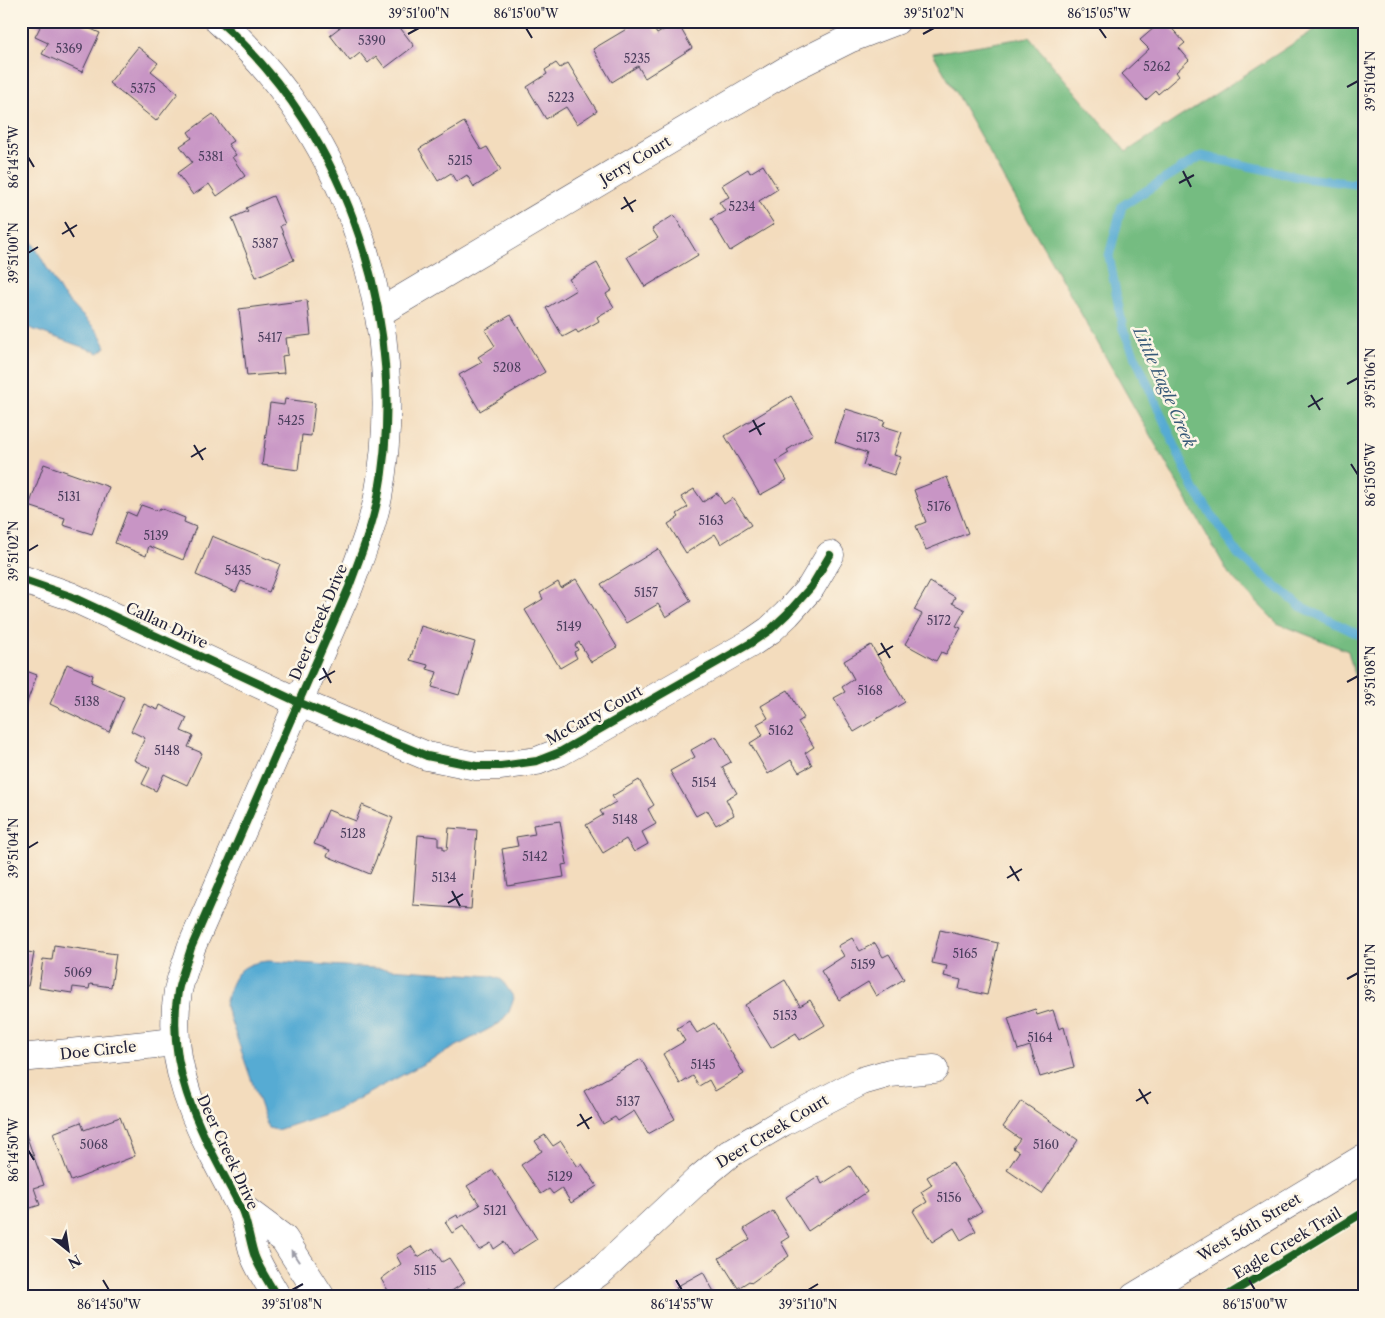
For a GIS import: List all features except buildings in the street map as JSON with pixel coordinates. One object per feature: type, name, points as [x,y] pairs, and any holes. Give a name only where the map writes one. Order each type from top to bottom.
[{"type":"street","name":"Deer Creek Drive","points":[[219,21],[277,82],[318,146],[353,221],[368,262],[380,312],[386,396],[384,447],[376,508],[349,587],[183,969],[175,1014],[175,1042],[187,1096],[210,1150],[241,1208],[255,1257],[277,1297]]},
{"type":"street","name":"Jerry Court","points":[[380,312],[787,70],[849,39],[896,21]]},
{"type":"street","name":"McCarty Court","points":[[298,702],[418,753],[450,762],[476,766],[501,766],[537,761],[560,752],[761,636],[787,614],[805,594],[830,554]]},
{"type":"street","name":"Callan Drive","points":[[21,579],[88,604],[298,702]]},
{"type":"street","name":"Doe Circle","points":[[21,1058],[175,1042]]},
{"type":"street","name":"Deer Creek Court","points":[[565,1297],[602,1270],[699,1179],[729,1154],[838,1092],[862,1081],[890,1073],[934,1069]]},
{"type":"street","name":"West 56th Street","points":[[1134,1297],[1364,1158]]},
{"type":"street","name":"Deer Creek Drive","points":[[241,1208],[284,1239],[321,1297]]},
{"type":"green space","points":[[1328,21],[1364,21],[1364,712],[1348,651],[1277,623],[1229,574],[933,53],[1029,37],[1126,152]]},
{"type":"water","points":[[21,223],[62,294],[99,333],[106,347],[99,353],[21,325]]},
{"type":"water","points":[[269,961],[492,976],[502,980],[514,998],[509,1012],[500,1023],[337,1110],[277,1130],[268,1128],[225,1004],[238,973],[250,965]]},
{"type":"waterway","name":"Little Eagle Creek","points":[[1364,185],[1305,178],[1201,156],[1122,206],[1109,256],[1123,329],[1194,489],[1238,554],[1300,606],[1364,637]]},
{"type":"cycle path","points":[[219,21],[265,67],[304,120],[336,177],[360,238],[377,302],[385,367],[386,432],[378,497],[365,542],[349,587],[191,948],[178,991],[175,1021],[177,1049],[190,1103],[213,1155],[243,1212],[257,1262],[277,1297]]},
{"type":"cycle path","points":[[21,579],[70,596],[298,702],[427,756],[476,766],[501,766],[537,761],[560,752],[751,643],[770,630],[787,614],[811,587],[830,555]]},
{"type":"cycle path","name":"Eagle Creek Trail","points":[[1225,1297],[1364,1212]]}]
